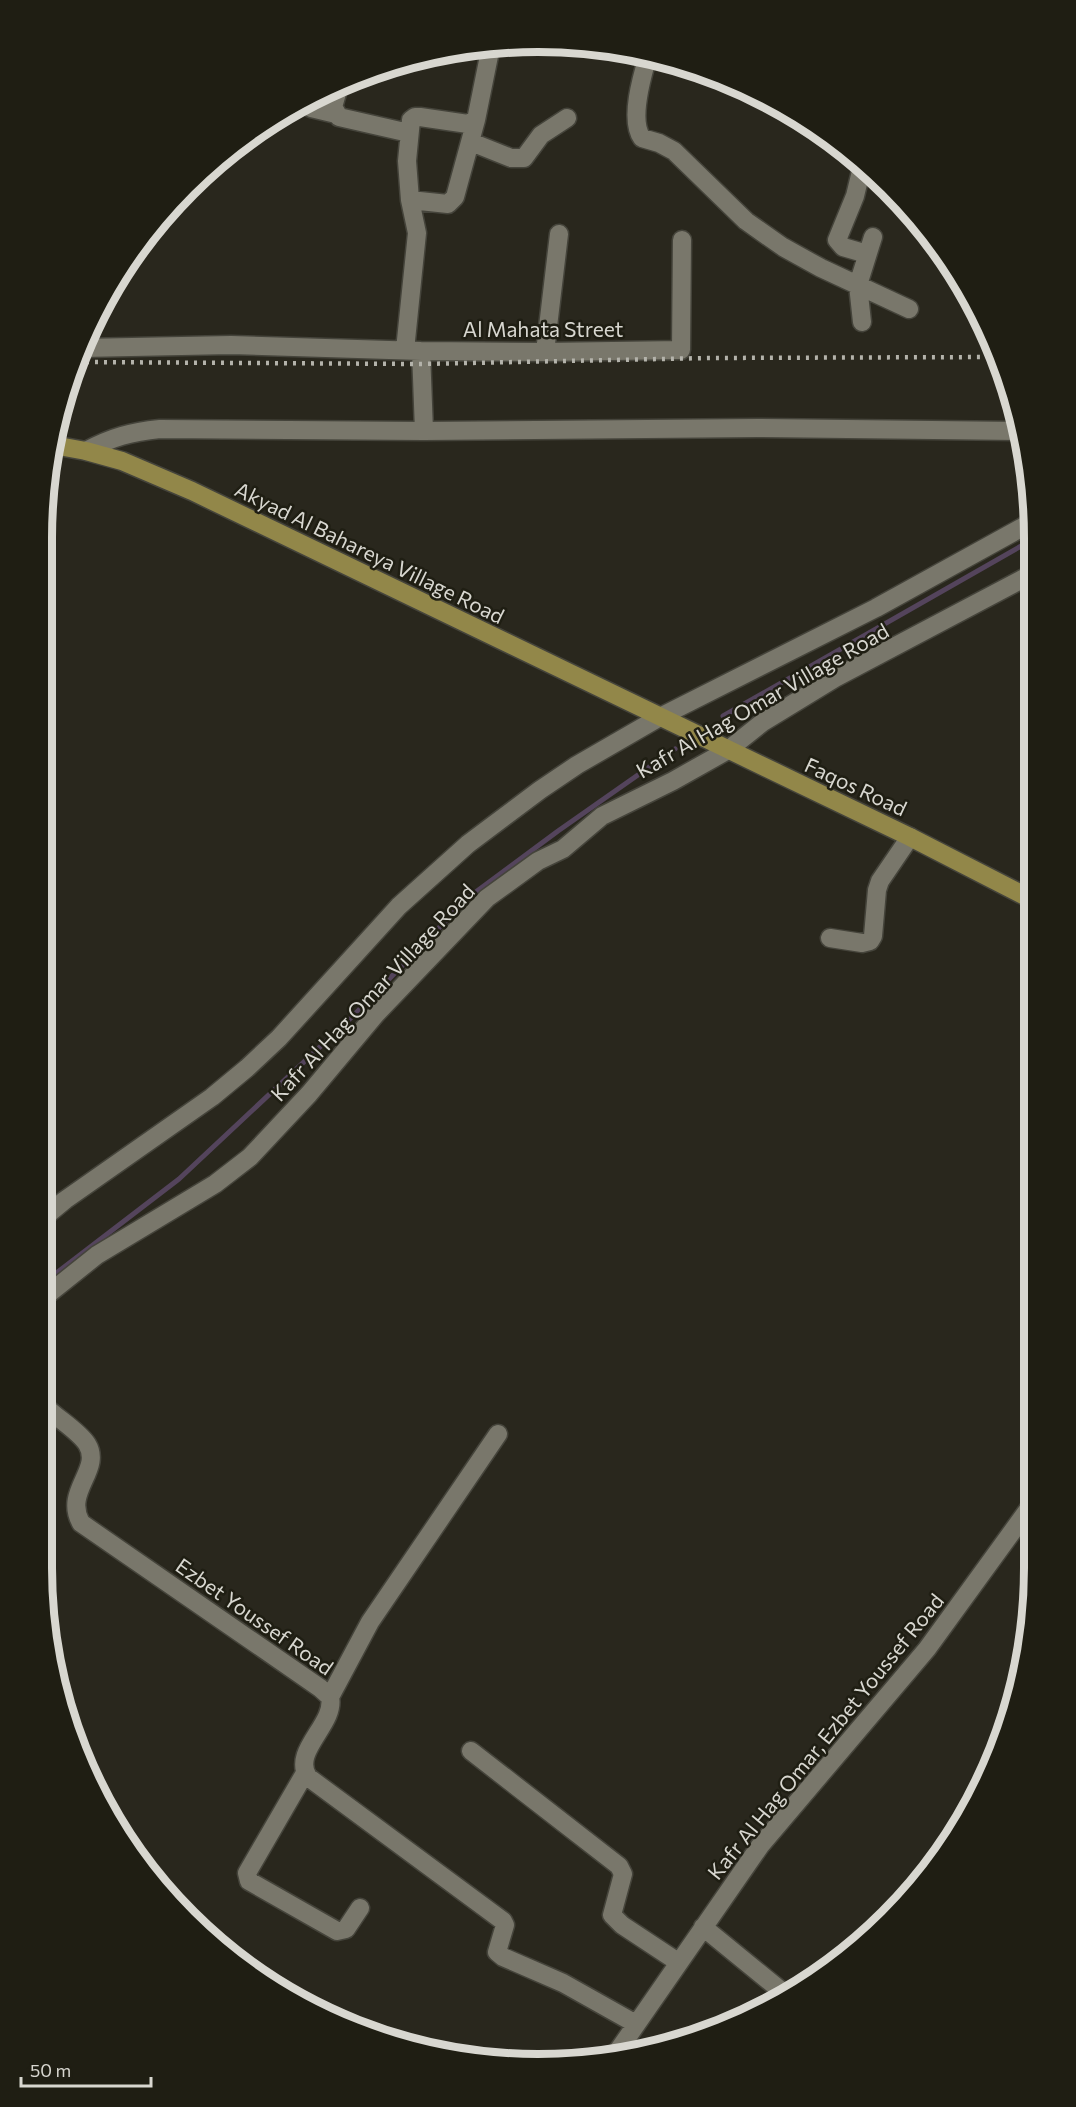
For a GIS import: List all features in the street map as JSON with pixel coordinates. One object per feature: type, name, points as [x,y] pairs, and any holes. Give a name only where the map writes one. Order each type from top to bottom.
[{"type":"main road","name":"Akyad Al Bahareya Village Road","points":[[61,447],[122,461],[192,491],[660,717]]},
{"type":"main road","name":"Faqos Road","points":[[660,717],[910,837],[1024,895]]},
{"type":"street","points":[[410,200],[448,204],[452,202],[471,142],[489,56]]},
{"type":"street","points":[[645,65],[638,105],[637,129],[642,138],[674,151],[764,235],[803,259],[909,309]]},
{"type":"street","points":[[336,97],[333,107],[336,114]]},
{"type":"street","points":[[313,108],[336,114],[342,118],[409,133]]},
{"type":"street","points":[[424,431],[413,351],[417,241],[415,216],[410,200],[407,161],[411,120],[415,117],[468,124],[476,120]]},
{"type":"street","points":[[471,142],[511,158],[524,158],[541,135],[567,118]]},
{"type":"street","points":[[860,175],[855,196],[837,240],[843,247],[870,245],[858,285],[862,322]]},
{"type":"street","points":[[544,352],[559,234]]},
{"type":"street","name":"Al Mahata Street","points":[[91,348],[231,345],[413,351],[681,350],[682,240]]},
{"type":"street","points":[[86,451],[110,439],[134,432],[160,429],[424,431],[757,428],[1011,431]]},
{"type":"street","name":"Kafr Al Hag Omar Village Road","points":[[52,1211],[212,1097],[247,1068],[279,1038],[399,906],[468,844],[512,810],[577,765],[660,717],[876,608],[1023,527]]},
{"type":"street","name":"Kafr Al Hag Omar Village Road","points":[[52,1291],[104,1250],[215,1184],[250,1157],[309,1094],[376,1014],[487,898],[538,861],[563,849],[602,816],[674,781],[728,750],[763,722],[835,678],[1024,578]]},
{"type":"street","points":[[830,938],[862,943],[870,941],[873,936],[877,890],[880,881],[910,837]]},
{"type":"street","name":"Ezbet Youssef Road","points":[[52,1412],[87,1444],[90,1455],[90,1466],[75,1506],[81,1523],[326,1692],[330,1697],[330,1709],[307,1753],[305,1773],[247,1872],[249,1881],[337,1931],[346,1929],[360,1908]]},
{"type":"street","points":[[330,1697],[370,1622],[498,1434]]},
{"type":"street","name":"Kafr Al Hag Omar, Ezbet Youssef Road","points":[[620,2047],[760,1846],[927,1649],[1024,1515]]},
{"type":"street","points":[[471,1751],[619,1866],[623,1874],[612,1916],[678,1962]]},
{"type":"street","points":[[305,1773],[503,1921],[505,1925],[497,1952],[502,1958],[562,1983],[636,2024]]},
{"type":"street","points":[[703,1927],[780,1990]]},
{"type":"waterway","points":[[723,716],[1024,544]]},
{"type":"waterway","points":[[52,1276],[179,1179],[354,1015],[469,897],[675,749]]},
{"type":"railway","points":[[85,362],[421,364],[707,358],[989,357]]}]
